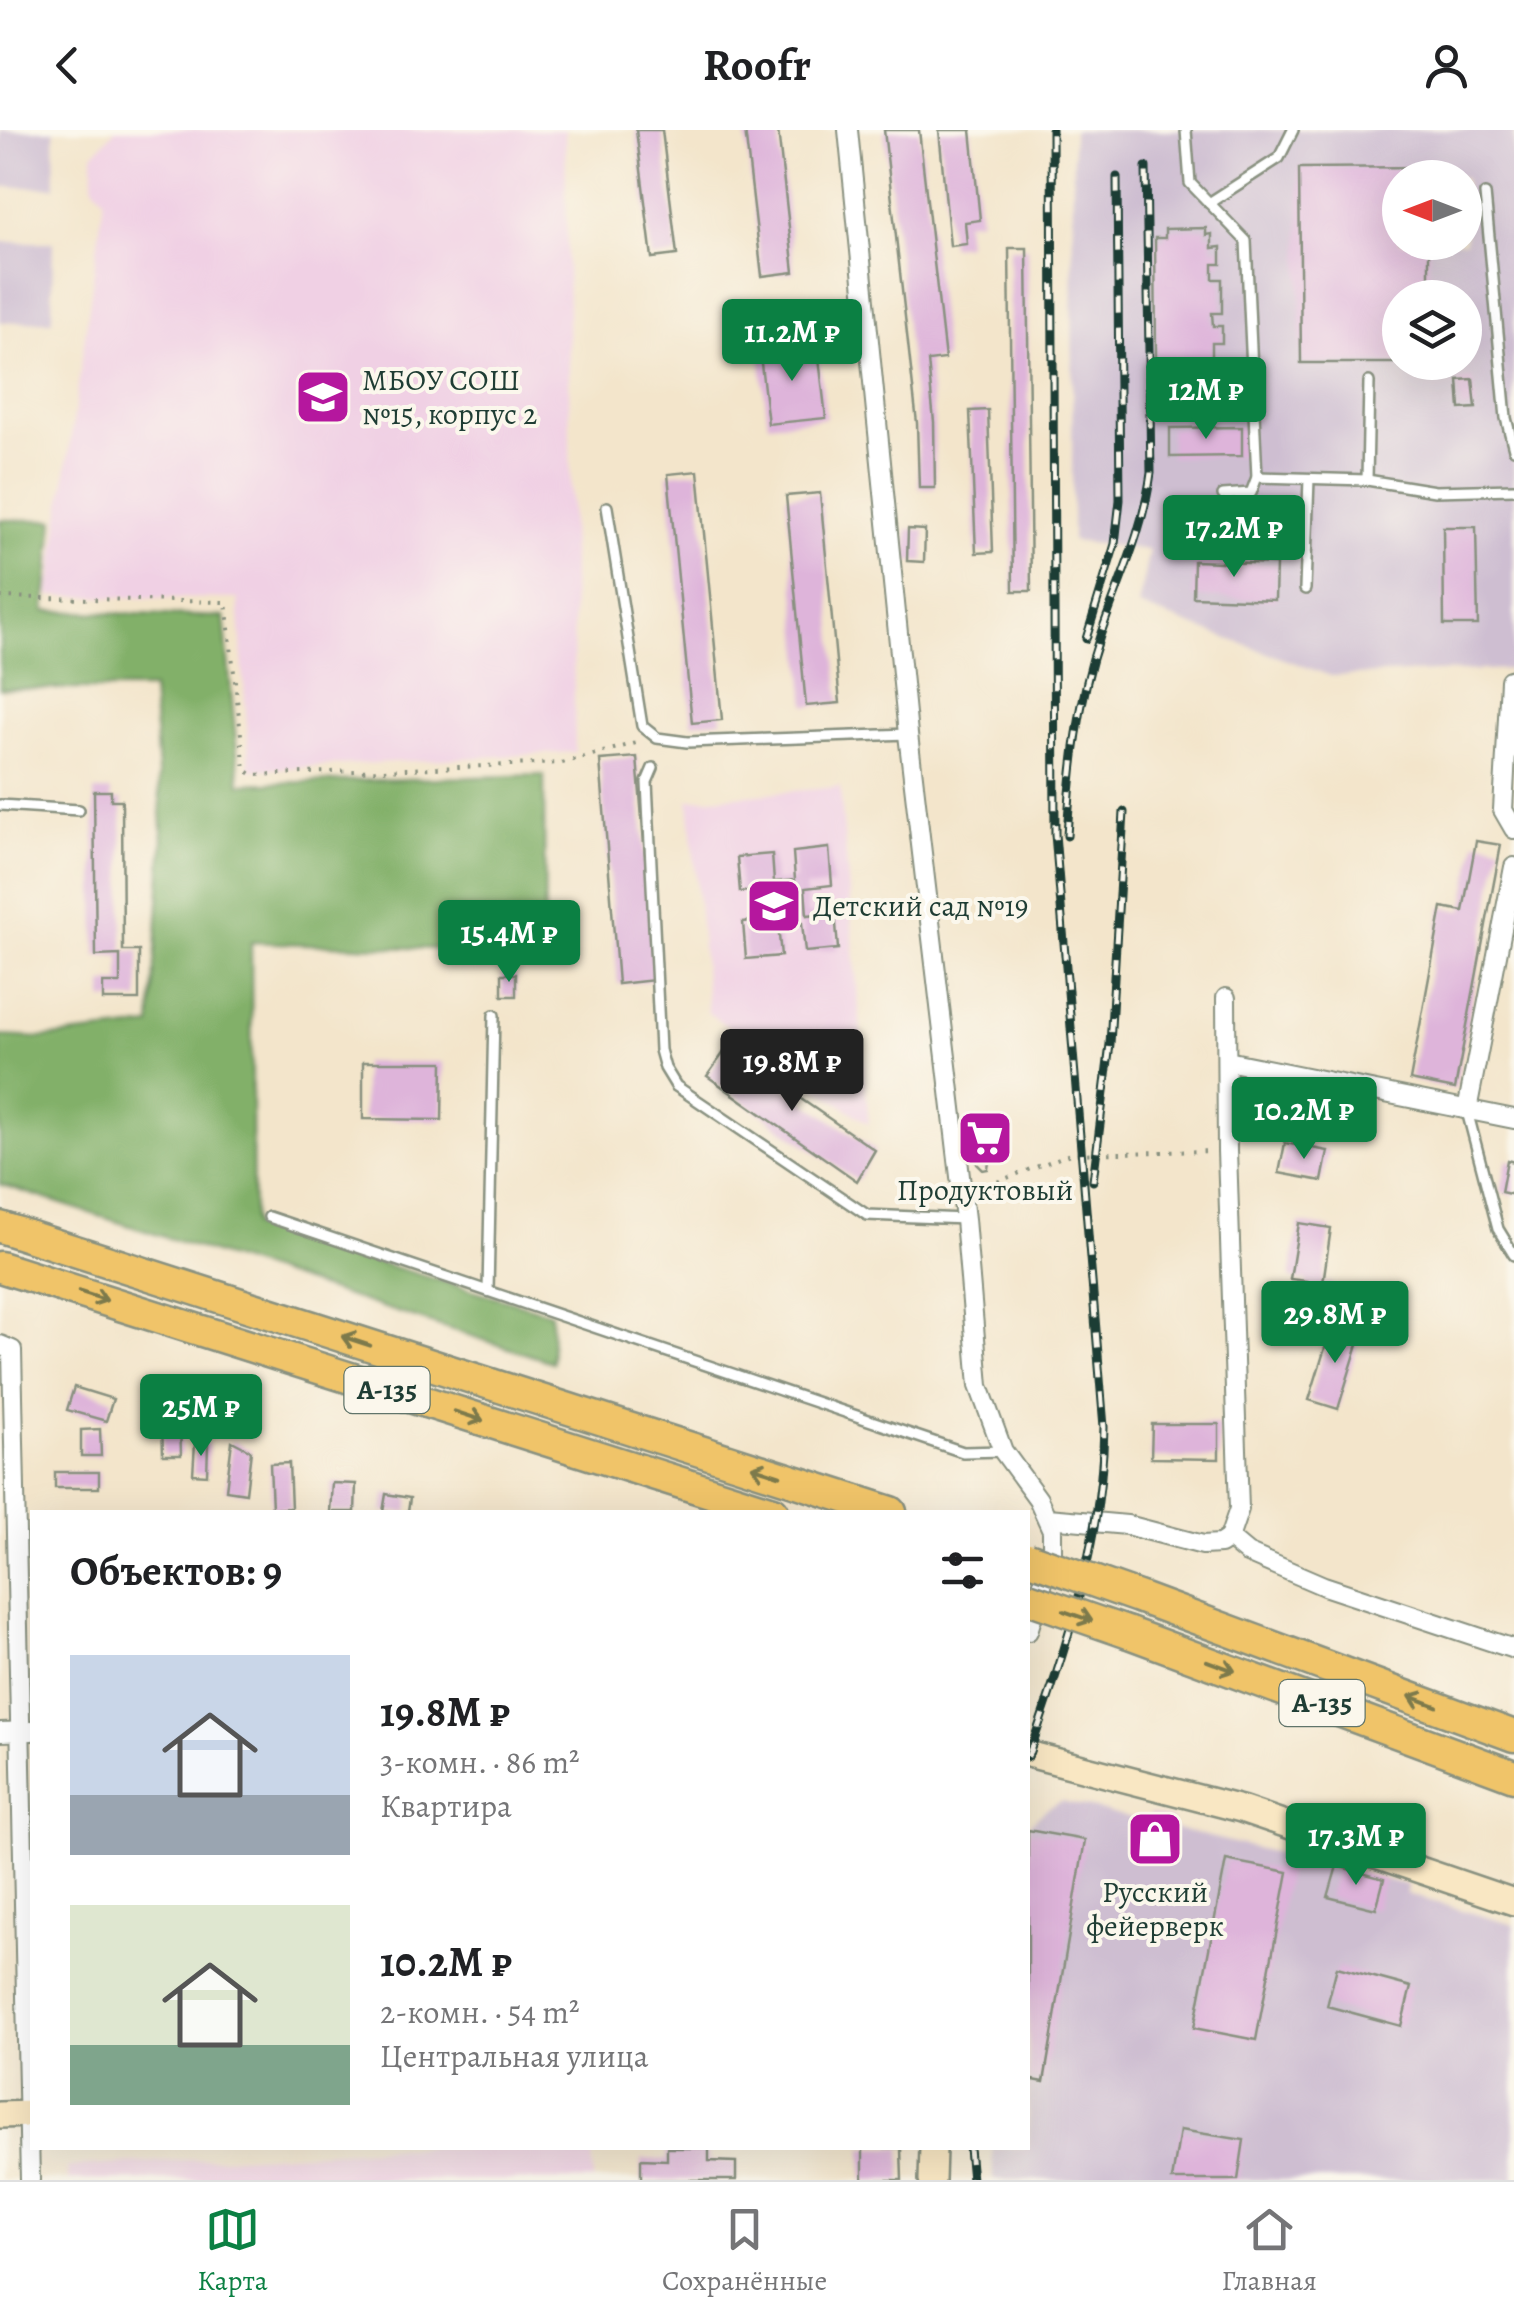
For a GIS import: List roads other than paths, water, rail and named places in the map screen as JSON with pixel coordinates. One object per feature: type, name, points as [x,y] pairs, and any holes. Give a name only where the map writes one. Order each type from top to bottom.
[{"type":"highway","name":"А-135","points":[[0,1228],[886,1510]]},
{"type":"highway","name":"А-135","points":[[0,1267],[767,1510]]},
{"type":"highway","name":"А-135","points":[[1030,1559],[1514,1736]]},
{"type":"highway","name":"А-135","points":[[1030,1599],[1514,1776]]},
{"type":"street","points":[[848,130],[908,734],[965,1219],[979,1386],[1003,1451],[1048,1518],[1052,1553],[1030,1625]]},
{"type":"street","points":[[1512,679],[1503,810],[1514,829]]},
{"type":"street","points":[[1467,1110],[1514,867]]},
{"type":"street","points":[[1048,1518],[1128,1525],[1204,1545],[1220,1544],[1229,1538],[1239,1509],[1226,998]]},
{"type":"street","points":[[1227,1061],[1514,1119]]},
{"type":"street","points":[[6,1348],[30,2087]]},
{"type":"street","points":[[1229,1538],[1247,1553],[1324,1586],[1514,1649]]},
{"type":"street","points":[[1030,1755],[1240,1809],[1514,1902]]},
{"type":"street","points":[[0,2116],[30,2114]]},
{"type":"street","points":[[30,2150],[30,2180]]},
{"type":"street","points":[[932,2180],[933,2150]]},
{"type":"lane","points":[[1186,130],[1190,183],[1246,241],[1257,478],[1251,493],[1223,495]]},
{"type":"lane","points":[[1210,203],[1279,158],[1293,130]]},
{"type":"lane","points":[[1485,194],[1506,418],[1514,449]]},
{"type":"lane","points":[[1367,480],[1369,382]]},
{"type":"lane","points":[[1257,478],[1367,480],[1435,491],[1514,490]]},
{"type":"lane","points":[[1305,589],[1309,479]]},
{"type":"lane","points":[[607,507],[642,726],[657,738],[687,742],[908,734]]},
{"type":"lane","points":[[653,768],[647,782],[660,1050],[664,1068],[676,1086],[867,1215],[965,1219]]},
{"type":"lane","points":[[0,804],[78,810]]},
{"type":"lane","points":[[488,1290],[494,1015]]},
{"type":"lane","points":[[1467,1110],[1498,1230],[1514,1255]]},
{"type":"lane","points":[[269,1217],[963,1452],[1003,1451]]},
{"type":"railway","points":[[1030,1751],[1080,1595],[1097,1512],[1104,1427],[1055,834],[1052,130]]},
{"type":"railway","points":[[1067,836],[1073,760],[1086,685],[1136,536],[1151,473],[1146,167]]},
{"type":"railway","points":[[1086,639],[1115,544],[1120,500],[1117,177]]},
{"type":"railway","points":[[1093,1181],[1110,1044],[1124,812]]},
{"type":"railway","points":[[969,2150],[972,2180]]},
{"type":"place","name":"МБОУ СОШ №15, корпус 2","points":[[323,397]]},
{"type":"place","name":"Детский сад №19","points":[[774,906]]},
{"type":"place","name":"Продуктовый","points":[[985,1138]]},
{"type":"place","name":"Русский фейерверк","points":[[1155,1839]]}]
